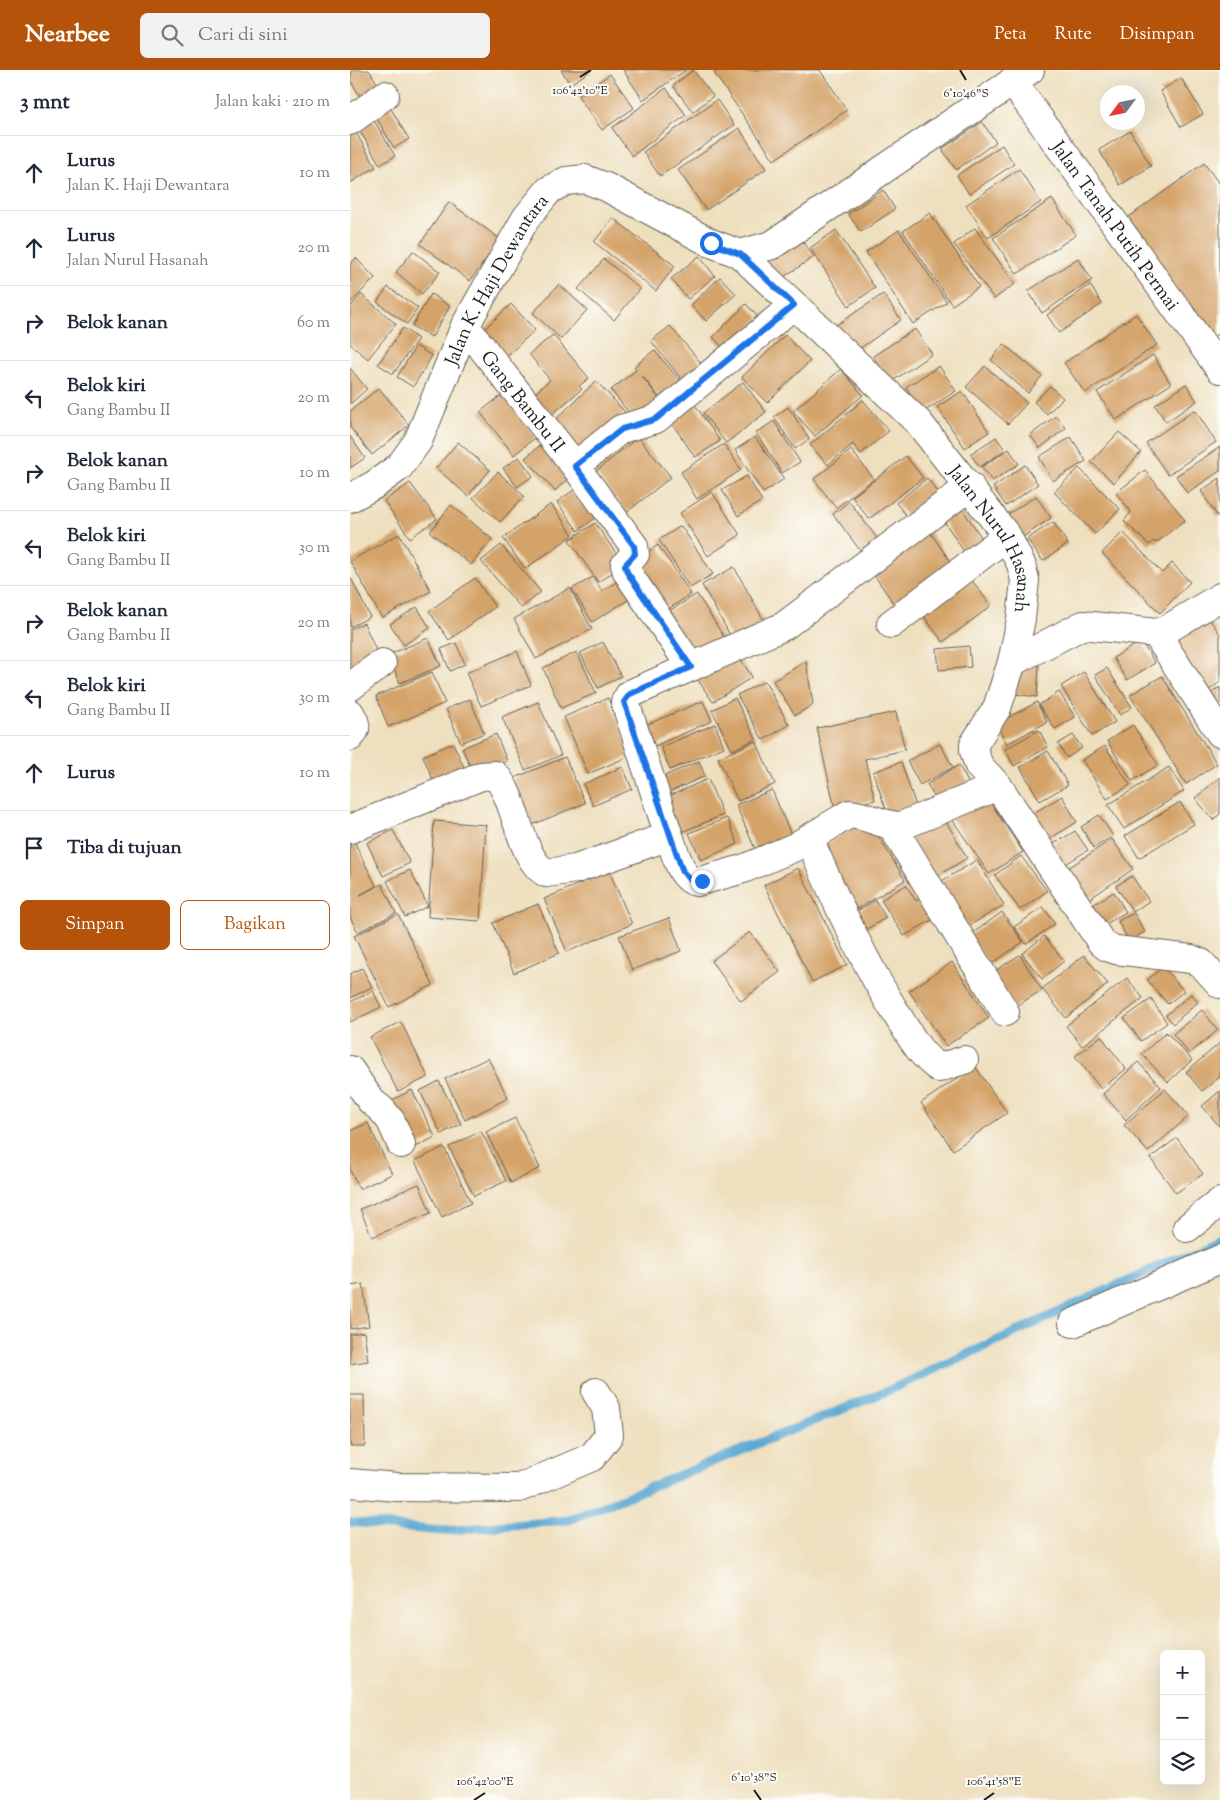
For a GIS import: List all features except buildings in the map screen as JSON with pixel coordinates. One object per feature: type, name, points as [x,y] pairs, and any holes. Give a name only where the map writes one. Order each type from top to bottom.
[{"type":"street","points":[[740,254],[772,245],[1021,76]]},
{"type":"street","name":"Jalan Tanah Putih Permai","points":[[1021,76],[1220,370]]},
{"type":"street","points":[[350,121],[385,95]]},
{"type":"street","name":"Jalan K. Haji Dewantara","points":[[350,498],[374,485],[399,466],[418,441],[464,326],[526,218],[549,190],[566,181],[585,180],[606,187],[711,243],[740,254]]},
{"type":"street","name":"Jalan Nurul Hasanah","points":[[740,254],[919,423],[970,486],[1007,536],[1021,564],[1025,580],[1021,619],[1012,662],[997,708],[974,744],[974,751],[979,766],[998,786],[1101,942],[1107,947],[1116,950],[1190,958],[1201,962],[1220,984]]},
{"type":"street","points":[[575,466],[622,429],[656,419],[794,305]]},
{"type":"street","name":"Gang Bambu II","points":[[464,326],[575,466],[634,546],[635,554],[625,565],[627,572],[691,667]]},
{"type":"street","points":[[970,486],[784,626],[630,694],[624,702],[683,872],[688,878],[697,882],[743,869],[795,847],[849,814],[858,814],[892,826],[901,826],[998,786]]},
{"type":"street","points":[[891,624],[1007,536]]},
{"type":"street","points":[[1012,662],[1083,625],[1156,633],[1166,630],[1220,597]]},
{"type":"street","points":[[1156,633],[1220,733]]},
{"type":"street","points":[[350,686],[382,663]]},
{"type":"street","points":[[350,712],[356,723],[355,730],[350,737]]},
{"type":"street","points":[[350,829],[489,774],[495,775],[500,780],[533,861],[546,873],[576,869],[669,836]]},
{"type":"street","points":[[892,826],[1005,1012]]},
{"type":"street","points":[[809,838],[859,948],[884,994],[920,1052],[939,1068],[964,1060]]},
{"type":"street","points":[[350,1070],[371,1101],[382,1110],[391,1122],[401,1144]]},
{"type":"street","points":[[1187,1228],[1220,1202]]},
{"type":"street","points":[[1073,1323],[1220,1259]]},
{"type":"street","points":[[350,1483],[397,1487],[519,1488],[592,1457],[609,1435],[606,1408],[596,1392]]},
{"type":"waterway","points":[[350,1522],[441,1531],[569,1520],[885,1392],[1220,1238]]},
{"type":"route","points":[[702,881],[692,881],[683,872],[624,702],[630,694],[691,667],[625,568],[626,563],[636,552],[634,546],[575,466],[626,426],[656,419],[794,305],[740,254],[711,243]]}]
